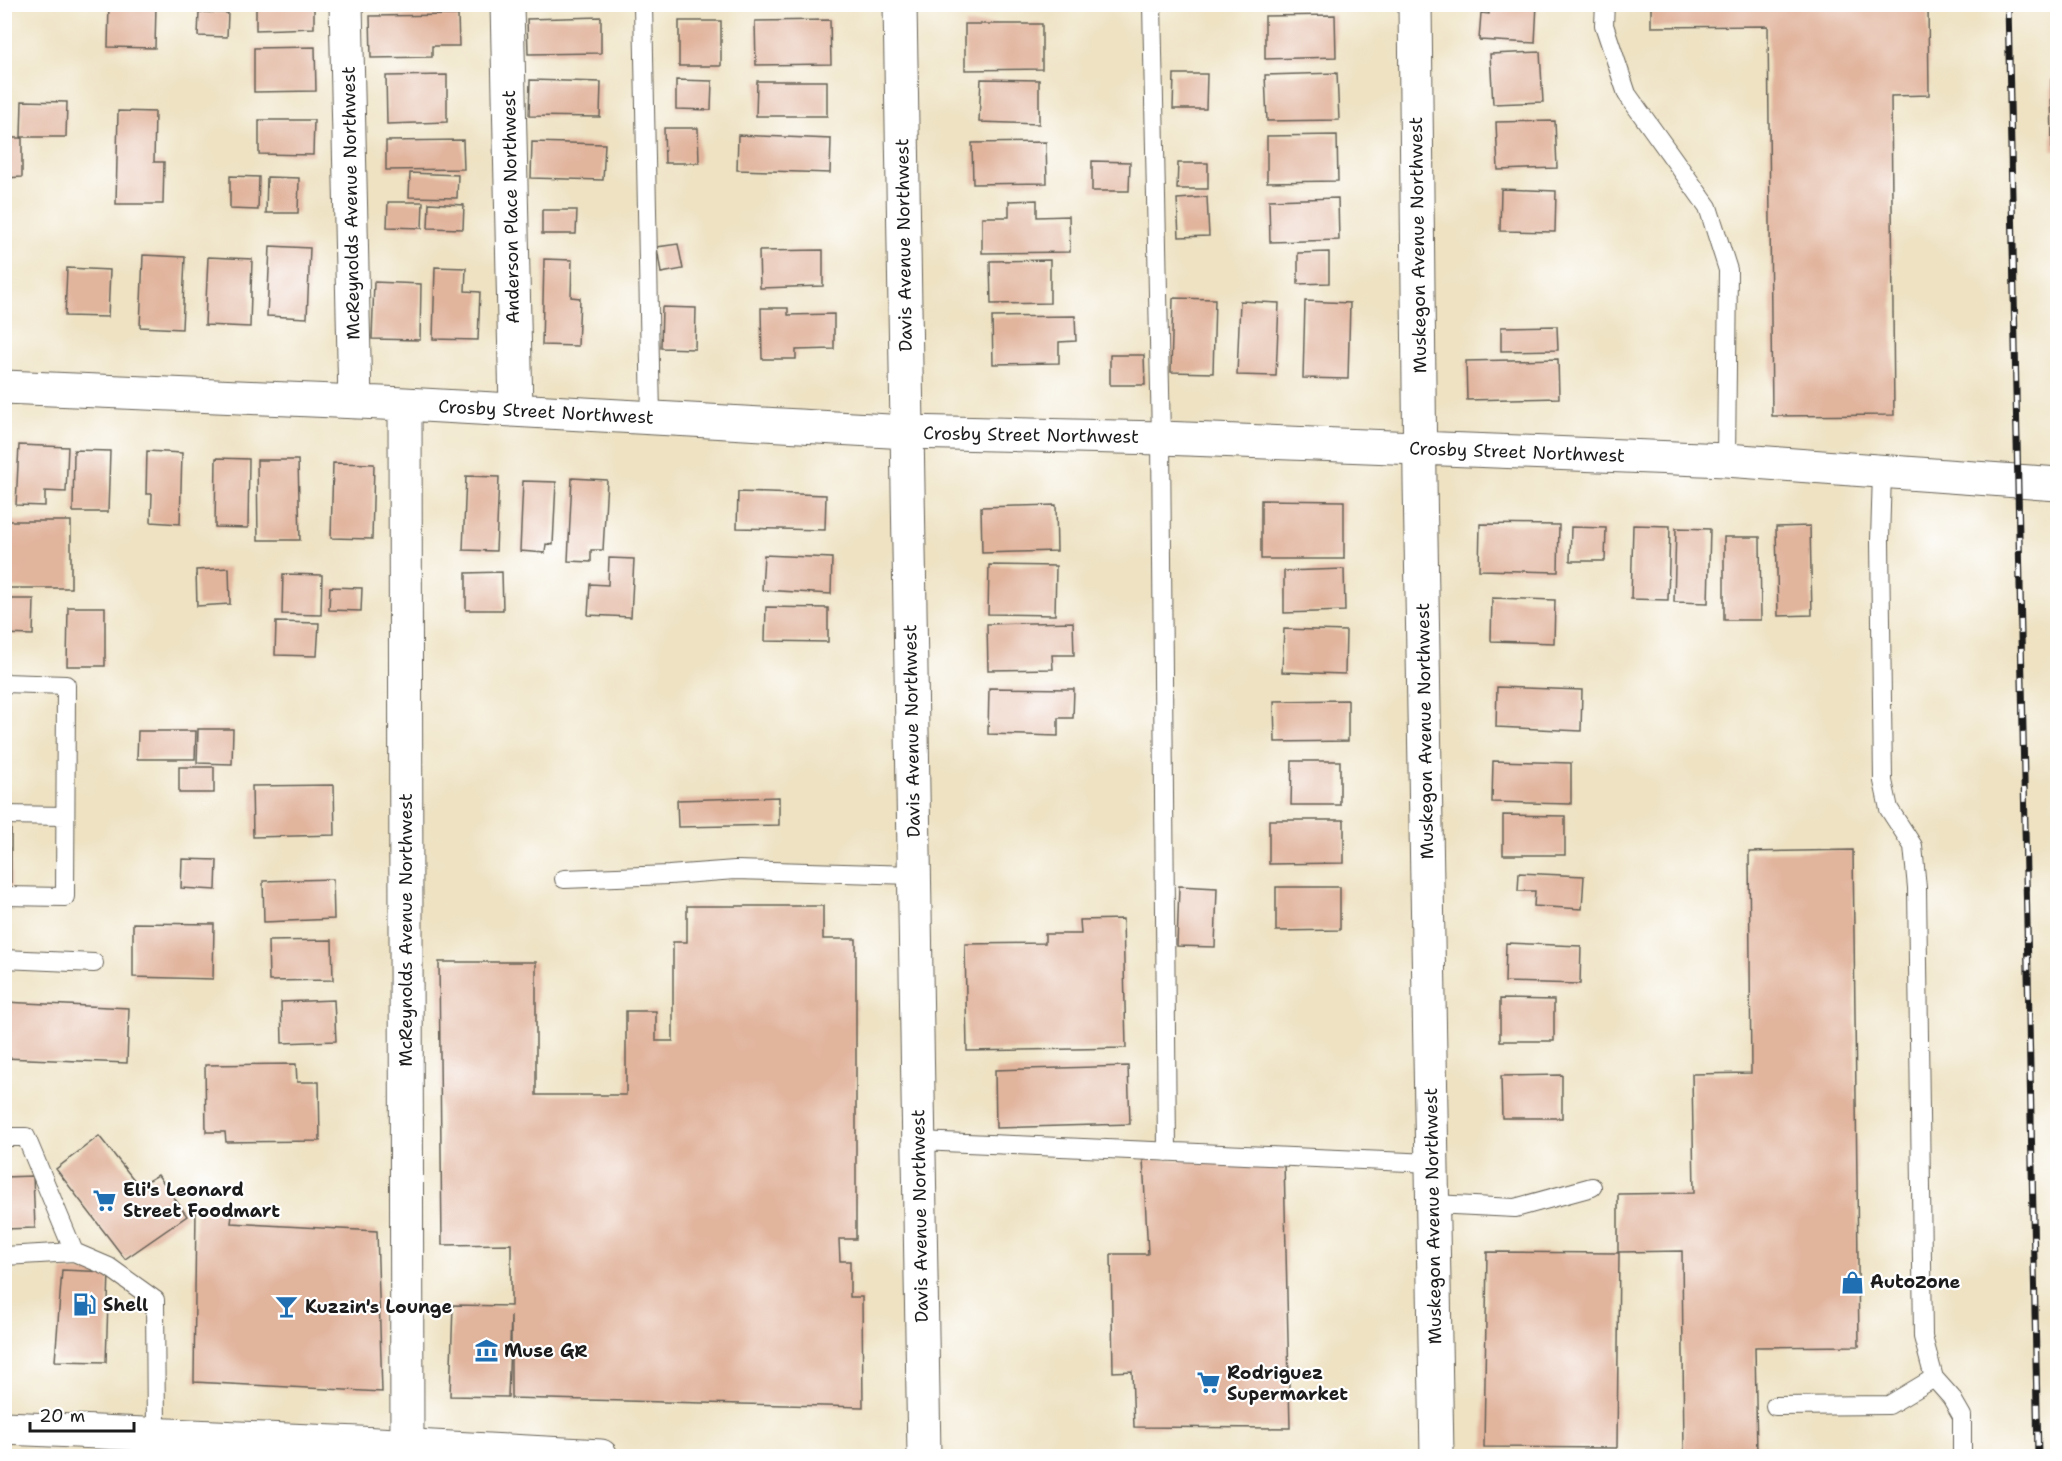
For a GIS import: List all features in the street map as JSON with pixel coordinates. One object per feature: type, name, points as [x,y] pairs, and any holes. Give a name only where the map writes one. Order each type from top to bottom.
[{"type":"street","name":"McReynolds Avenue Northwest","points":[[346,4],[356,402]]},
{"type":"street","name":"Anderson Place Northwest","points":[[507,4],[516,410]]},
{"type":"street","name":"Davis Avenue Northwest","points":[[900,4],[924,1456]]},
{"type":"street","name":"Muskegon Avenue Northwest","points":[[1415,4],[1437,1456]]},
{"type":"street","name":"Crosby Street Northwest","points":[[4,387],[405,404],[907,432],[1161,438],[1726,460],[2058,484]]},
{"type":"street","name":"McReynolds Avenue Northwest","points":[[405,404],[407,1451]]},
{"type":"street","points":[[4,1428],[407,1451],[602,1456]]},
{"type":"lane","points":[[643,4],[651,417]]},
{"type":"lane","points":[[1152,4],[1161,438],[1167,1152]]},
{"type":"lane","points":[[1605,4],[1604,25],[1627,94],[1708,207],[1728,270],[1726,460]]},
{"type":"lane","points":[[1882,472],[1880,541],[1883,781],[1889,809],[1912,846],[1917,888],[1923,1337],[1934,1378],[1951,1397],[1962,1416],[1962,1456]]},
{"type":"lane","points":[[4,683],[66,685],[65,897],[4,896]]},
{"type":"lane","points":[[4,814],[65,816]]},
{"type":"lane","points":[[564,879],[735,870],[914,875]]},
{"type":"lane","points":[[4,958],[94,963]]},
{"type":"lane","points":[[4,1137],[26,1137],[74,1252]]},
{"type":"lane","points":[[919,1141],[1432,1163]]},
{"type":"lane","points":[[1433,1204],[1515,1208],[1592,1187]]},
{"type":"lane","points":[[4,1256],[74,1252],[109,1267],[155,1300],[156,1435]]},
{"type":"lane","points":[[1775,1406],[1889,1405],[1934,1378]]},
{"type":"building","points":[[109,4],[156,5],[155,48],[108,47]]},
{"type":"building","points":[[256,4],[314,4],[314,28],[256,30]]},
{"type":"building","points":[[1489,4],[1537,4],[1535,43],[1479,40],[1481,13],[1489,14]]},
{"type":"building","points":[[1651,4],[1928,4],[1929,95],[1891,96],[1894,415],[1772,416],[1768,26],[1651,27]]},
{"type":"building","points":[[199,12],[228,13],[227,37],[198,36]]},
{"type":"building","points":[[458,15],[459,46],[432,46],[432,57],[371,58],[370,16]]},
{"type":"building","points":[[1335,15],[1336,57],[1265,59],[1265,16]]},
{"type":"building","points":[[601,17],[601,53],[528,54],[527,19]]},
{"type":"building","points":[[830,20],[831,64],[756,65],[755,21]]},
{"type":"building","points":[[679,21],[721,21],[721,66],[679,66]]},
{"type":"building","points":[[965,24],[1042,24],[1042,69],[965,70]]},
{"type":"building","points":[[315,47],[316,91],[254,92],[254,48]]},
{"type":"building","points":[[1540,52],[1543,102],[1493,104],[1490,54]]},
{"type":"building","points":[[1337,73],[1339,120],[1267,121],[1265,75]]},
{"type":"building","points":[[1174,74],[1207,74],[1206,109],[1173,109]]},
{"type":"building","points":[[447,75],[447,122],[387,124],[386,76]]},
{"type":"building","points":[[981,79],[1039,80],[1039,124],[979,122]]},
{"type":"building","points":[[2051,79],[2058,79],[2058,151],[2052,151]]},
{"type":"building","points":[[530,80],[601,82],[600,117],[529,116]]},
{"type":"building","points":[[676,80],[712,81],[711,110],[676,109]]},
{"type":"building","points":[[757,81],[827,81],[827,116],[756,116]]},
{"type":"building","points":[[22,101],[67,102],[66,137],[21,137]]},
{"type":"building","points":[[118,111],[155,112],[154,162],[164,162],[163,204],[116,204]]},
{"type":"building","points":[[259,120],[314,120],[313,155],[259,154]]},
{"type":"building","points":[[1555,121],[1557,168],[1498,170],[1496,122]]},
{"type":"building","points":[[664,128],[698,128],[699,163],[665,163]]},
{"type":"building","points":[[738,135],[831,139],[830,173],[737,170]]},
{"type":"building","points":[[1337,135],[1338,181],[1267,182],[1267,136]]},
{"type":"building","points":[[4,138],[22,138],[22,177],[4,178]]},
{"type":"building","points":[[463,140],[464,169],[386,170],[386,141]]},
{"type":"building","points":[[532,142],[605,144],[603,180],[531,178]]},
{"type":"building","points":[[1046,142],[1047,183],[973,184],[972,143]]},
{"type":"building","points":[[1092,161],[1130,162],[1129,191],[1092,191]]},
{"type":"building","points":[[1178,163],[1208,163],[1208,189],[1177,189]]},
{"type":"building","points":[[410,173],[458,175],[457,198],[409,197]]},
{"type":"building","points":[[230,176],[259,177],[258,210],[230,209]]},
{"type":"building","points":[[267,177],[299,178],[298,213],[266,213]]},
{"type":"building","points":[[1501,189],[1556,191],[1555,232],[1500,231]]},
{"type":"building","points":[[1207,197],[1209,236],[1179,237],[1177,199]]},
{"type":"building","points":[[1338,198],[1339,240],[1270,242],[1269,200]]},
{"type":"building","points":[[1037,200],[1037,217],[1069,216],[1070,252],[982,253],[982,217],[1009,217],[1009,201]]},
{"type":"building","points":[[388,202],[423,202],[422,228],[387,227]]},
{"type":"building","points":[[429,203],[464,205],[463,229],[428,228]]},
{"type":"building","points":[[542,210],[577,210],[576,234],[542,234]]},
{"type":"building","points":[[678,244],[683,269],[661,273],[657,247]]},
{"type":"building","points":[[270,246],[310,248],[307,318],[267,316]]},
{"type":"building","points":[[823,250],[823,286],[760,288],[759,251]]},
{"type":"building","points":[[1329,252],[1329,283],[1298,284],[1298,253]]},
{"type":"building","points":[[143,255],[185,257],[182,329],[140,327]]},
{"type":"building","points":[[208,257],[252,259],[250,327],[205,325]]},
{"type":"building","points":[[544,259],[572,260],[571,297],[580,298],[578,346],[542,345]]},
{"type":"building","points":[[1050,260],[1050,303],[991,304],[990,261]]},
{"type":"building","points":[[435,267],[466,268],[465,291],[480,292],[478,340],[433,339]]},
{"type":"building","points":[[67,268],[110,270],[108,317],[65,316]]},
{"type":"building","points":[[374,282],[421,284],[420,340],[372,339]]},
{"type":"building","points":[[1173,298],[1215,299],[1213,373],[1171,372]]},
{"type":"building","points":[[1240,301],[1279,303],[1276,376],[1237,375]]},
{"type":"building","points":[[1305,301],[1350,303],[1348,379],[1303,378]]},
{"type":"building","points":[[662,307],[696,308],[695,349],[661,348]]},
{"type":"building","points":[[761,308],[788,308],[788,315],[834,314],[834,349],[796,350],[796,359],[762,359]]},
{"type":"building","points":[[1075,316],[1076,341],[1059,342],[1059,363],[993,364],[992,317]]},
{"type":"building","points":[[1557,326],[1558,350],[1501,351],[1501,327]]},
{"type":"building","points":[[1110,355],[1144,355],[1145,385],[1110,385]]},
{"type":"building","points":[[1558,359],[1559,398],[1467,400],[1466,361]]},
{"type":"building","points":[[19,445],[68,447],[66,492],[45,491],[45,506],[16,505]]},
{"type":"building","points":[[74,450],[110,451],[108,512],[73,512]]},
{"type":"building","points":[[147,451],[182,453],[180,524],[151,522],[152,494],[146,494]]},
{"type":"building","points":[[216,458],[249,459],[248,528],[215,527]]},
{"type":"building","points":[[257,460],[298,460],[300,540],[258,540]]},
{"type":"building","points":[[333,463],[374,464],[372,539],[331,538]]},
{"type":"building","points":[[466,476],[499,477],[496,551],[463,550]]},
{"type":"building","points":[[572,478],[607,480],[603,550],[591,550],[591,562],[568,561]]},
{"type":"building","points":[[523,481],[556,482],[553,545],[546,544],[545,553],[520,551]]},
{"type":"building","points":[[738,492],[826,495],[825,530],[737,528]]},
{"type":"building","points":[[1261,500],[1344,501],[1344,559],[1261,559]]},
{"type":"building","points":[[1056,505],[1057,551],[982,553],[981,507]]},
{"type":"building","points":[[4,521],[71,521],[71,588],[4,588]]},
{"type":"building","points":[[1480,524],[1559,525],[1558,572],[1479,570]]},
{"type":"building","points":[[1633,525],[1670,526],[1668,600],[1631,599]]},
{"type":"building","points":[[1810,526],[1812,615],[1778,616],[1776,527]]},
{"type":"building","points":[[1571,527],[1606,528],[1605,561],[1570,561]]},
{"type":"building","points":[[1676,528],[1710,529],[1708,603],[1674,602]]},
{"type":"building","points":[[1724,537],[1760,537],[1761,620],[1724,620]]},
{"type":"building","points":[[764,555],[832,558],[831,594],[762,590]]},
{"type":"building","points":[[609,558],[634,559],[631,617],[588,615],[590,584],[608,585]]},
{"type":"building","points":[[989,565],[1056,566],[1055,615],[988,614]]},
{"type":"building","points":[[229,568],[230,604],[197,606],[196,570]]},
{"type":"building","points":[[1344,569],[1345,611],[1284,613],[1284,571]]},
{"type":"building","points":[[502,572],[503,610],[466,610],[466,573]]},
{"type":"building","points":[[283,574],[322,575],[321,615],[282,614]]},
{"type":"building","points":[[330,587],[362,588],[361,611],[329,610]]},
{"type":"building","points":[[1492,598],[1555,600],[1554,643],[1491,641]]},
{"type":"building","points":[[4,599],[34,599],[33,635],[4,634]]},
{"type":"building","points":[[68,607],[105,607],[105,666],[67,666]]},
{"type":"building","points":[[766,607],[828,608],[828,642],[765,641]]},
{"type":"building","points":[[276,622],[319,623],[317,656],[275,655]]},
{"type":"building","points":[[1073,622],[1074,655],[1052,655],[1053,669],[988,670],[987,624]]},
{"type":"building","points":[[1284,629],[1346,631],[1345,674],[1282,672]]},
{"type":"building","points":[[1497,687],[1582,690],[1581,731],[1496,727]]},
{"type":"building","points":[[989,688],[1074,689],[1073,718],[1058,718],[1058,736],[988,734]]},
{"type":"building","points":[[1348,700],[1348,741],[1275,742],[1274,701]]},
{"type":"building","points":[[198,729],[233,729],[232,764],[197,763]]},
{"type":"building","points":[[138,731],[196,731],[195,759],[137,759]]},
{"type":"building","points":[[1292,761],[1340,761],[1340,805],[1291,805]]},
{"type":"building","points":[[1493,761],[1571,763],[1571,804],[1492,802]]},
{"type":"building","points":[[179,767],[214,767],[214,793],[179,793]]},
{"type":"building","points":[[334,785],[335,835],[253,837],[252,786]]},
{"type":"building","points":[[779,797],[779,825],[678,827],[677,800]]},
{"type":"building","points":[[1503,815],[1565,816],[1565,855],[1503,855]]},
{"type":"building","points":[[1269,820],[1344,820],[1344,863],[1269,864]]},
{"type":"building","points":[[4,826],[11,826],[11,888],[4,888]]},
{"type":"building","points":[[1853,850],[1859,1346],[1755,1347],[1757,1454],[1684,1455],[1682,1251],[1618,1252],[1618,1194],[1694,1193],[1692,1074],[1751,1073],[1749,852]]},
{"type":"building","points":[[182,859],[217,860],[216,890],[181,888]]},
{"type":"building","points":[[1519,873],[1584,876],[1582,909],[1534,906],[1535,891],[1518,891]]},
{"type":"building","points":[[333,879],[334,919],[264,922],[263,881]]},
{"type":"building","points":[[1179,886],[1217,888],[1215,947],[1177,946]]},
{"type":"building","points":[[1276,887],[1340,887],[1340,930],[1276,931]]},
{"type":"building","points":[[687,906],[823,906],[823,939],[856,939],[856,1239],[839,1239],[840,1261],[850,1261],[850,1297],[862,1297],[863,1407],[511,1398],[511,1316],[508,1397],[450,1396],[453,1305],[511,1306],[511,1244],[442,1245],[439,962],[536,962],[536,1095],[626,1095],[626,1011],[656,1011],[656,1041],[673,1041],[673,942],[687,942]]},
{"type":"building","points":[[1123,919],[1126,1048],[967,1051],[965,944],[1045,943],[1045,934],[1081,934],[1080,920]]},
{"type":"building","points":[[133,923],[214,924],[213,979],[133,977]]},
{"type":"building","points":[[332,940],[333,980],[269,981],[268,941]]},
{"type":"building","points":[[1506,943],[1581,946],[1580,984],[1505,982]]},
{"type":"building","points":[[1500,999],[1554,1000],[1554,1041],[1500,1041]]},
{"type":"building","points":[[334,1000],[336,1041],[282,1043],[281,1002]]},
{"type":"building","points":[[4,1002],[129,1008],[127,1063],[4,1058]]},
{"type":"building","points":[[296,1064],[297,1082],[319,1082],[320,1141],[226,1142],[225,1132],[206,1132],[205,1065]]},
{"type":"building","points":[[1128,1066],[1130,1124],[996,1128],[995,1070]]},
{"type":"building","points":[[1562,1075],[1562,1118],[1502,1118],[1501,1076]]},
{"type":"building","points":[[99,1136],[139,1186],[158,1175],[187,1216],[125,1259],[56,1169]]},
{"type":"building","points":[[1143,1159],[1284,1162],[1290,1428],[1134,1427],[1132,1371],[1113,1372],[1111,1254],[1148,1254]]},
{"type":"building","points":[[33,1176],[35,1228],[4,1229],[4,1177]]},
{"type":"building","name":"Kuzzin's Lounge","points":[[196,1207],[233,1208],[231,1223],[377,1231],[382,1392],[194,1382]]},
{"type":"building","points":[[1487,1252],[1619,1253],[1617,1448],[1484,1447]]},
{"type":"building","points":[[62,1270],[109,1272],[106,1362],[55,1361]]},
{"type":"railway","points":[[2008,4],[2038,1456]]},
{"type":"place","name":"Eli's Leonard Street Foodmart","points":[[105,1200]]},
{"type":"place","name":"AutoZone","points":[[1852,1282]]},
{"type":"place","name":"Shell","points":[[85,1305]]},
{"type":"place","name":"Kuzzin's Lounge","points":[[287,1307]]},
{"type":"place","name":"Muse GR","points":[[486,1351]]},
{"type":"place","name":"Rodriguez Supermarket","points":[[1209,1383]]}]
